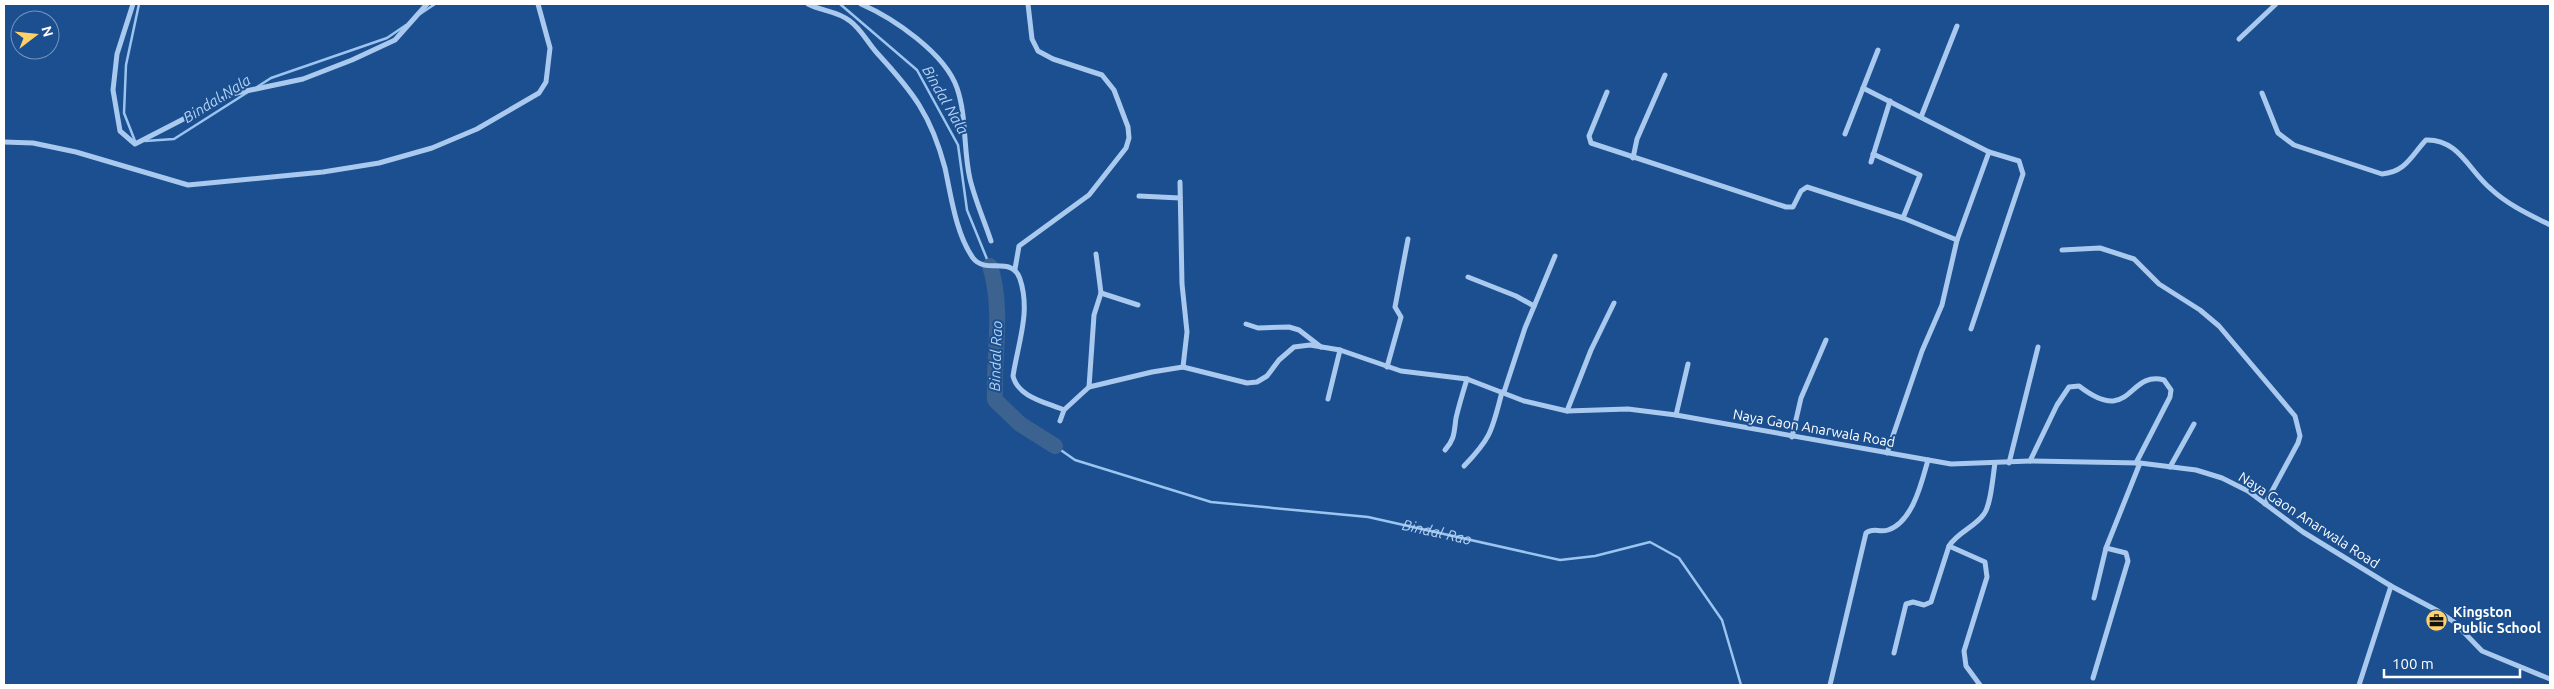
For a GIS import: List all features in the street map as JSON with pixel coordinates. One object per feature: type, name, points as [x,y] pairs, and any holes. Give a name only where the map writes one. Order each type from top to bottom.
[{"type":"street","points":[[133,4],[117,54],[113,90],[120,131],[135,144],[232,94],[303,79],[352,60],[395,40],[426,4]]},
{"type":"street","points":[[4,142],[33,143],[68,150],[188,185],[323,172],[379,163],[432,148],[477,129],[539,93],[546,82],[550,48],[538,4]]},
{"type":"street","points":[[808,4],[850,21],[920,102],[931,124],[940,150],[963,236],[974,259],[984,265],[1010,266],[1015,269]]},
{"type":"street","points":[[861,4],[874,10],[917,38],[945,67],[957,87],[970,179],[991,241]]},
{"type":"street","points":[[1028,4],[1032,39],[1038,51],[1053,59],[1102,75],[1114,90],[1128,127],[1129,138],[1126,148],[1090,195],[1019,246],[1015,269],[1022,286],[1025,313],[1013,376],[1015,383],[1027,394],[1064,410]]},
{"type":"street","points":[[2239,39],[2276,4]]},
{"type":"street","points":[[1921,117],[1957,26]]},
{"type":"street","points":[[1845,134],[1878,50]]},
{"type":"street","points":[[1633,158],[1637,139],[1665,75]]},
{"type":"street","points":[[1863,88],[1989,152],[2017,160],[2022,167],[2023,174],[1971,329]]},
{"type":"street","points":[[1607,92],[1589,140],[1596,146],[1786,207],[1793,207],[1801,191],[1807,187],[1903,218],[1957,240]]},
{"type":"street","points":[[2262,93],[2278,133],[2294,145],[2382,174],[2395,173],[2405,165],[2426,140],[2436,139],[2447,143],[2462,155],[2491,190],[2522,211],[2550,225]]},
{"type":"street","points":[[1871,162],[1890,101]]},
{"type":"street","points":[[1887,453],[1922,351],[1942,305],[1957,240],[1989,152]]},
{"type":"street","points":[[1873,154],[1920,175],[1903,218]]},
{"type":"street","points":[[1180,182],[1182,284],[1188,332],[1183,367]]},
{"type":"street","points":[[1139,196],[1180,198]]},
{"type":"street","points":[[1387,367],[1401,317],[1395,307],[1408,240]]},
{"type":"street","points":[[2062,250],[2100,248],[2134,259],[2159,284],[2200,310],[2219,326],[2295,416],[2300,436],[2298,444],[2266,504]]},
{"type":"street","points":[[1060,421],[1064,410],[1089,387],[1094,316],[1101,293],[1096,254]]},
{"type":"street","points":[[1464,466],[1484,445],[1492,432],[1503,392],[1534,306],[1555,256]]},
{"type":"street","points":[[1468,277],[1516,296],[1534,306]]},
{"type":"street","points":[[1101,293],[1138,305]]},
{"type":"street","points":[[1567,411],[1591,350],[1614,303]]},
{"type":"street","points":[[1246,324],[1258,328],[1289,327],[1300,330],[1321,347]]},
{"type":"street","points":[[1792,437],[1801,398],[1826,340]]},
{"type":"street","name":"Naya Gaon Anarwala Road","points":[[1089,387],[1183,367],[1247,383],[1257,382],[1267,376],[1279,360],[1294,347],[1310,345],[1340,350],[1387,367],[1418,374],[1467,380],[1524,401],[1567,411],[1628,409],[1676,415],[1792,437],[1966,465],[2030,461],[2138,463],[2196,470],[2222,478],[2248,491],[2303,532],[2454,622],[2482,651],[2550,679]]},
{"type":"street","points":[[2009,463],[2038,347]]},
{"type":"street","points":[[1328,399],[1340,350]]},
{"type":"street","points":[[1676,415],[1688,364]]},
{"type":"street","points":[[1445,450],[1453,441],[1456,431],[1456,419],[1467,380]]},
{"type":"street","points":[[2030,461],[2057,405],[2068,388],[2079,386],[2092,396],[2108,402],[2118,401],[2149,380],[2164,380],[2171,390],[2170,397],[2138,463],[2106,548],[2094,598]]},
{"type":"street","points":[[2170,467],[2194,424]]},
{"type":"street","points":[[1830,685],[1866,533],[1873,529],[1889,530],[1896,526],[1908,512],[1920,488],[1928,460]]},
{"type":"street","points":[[1894,653],[1906,604],[1913,602],[1924,605],[1931,602],[1949,546],[1954,538],[1972,526],[1987,510],[1995,463]]},
{"type":"street","points":[[1949,546],[1985,562],[1988,568],[1987,577],[1964,652],[1966,666],[1980,685]]},
{"type":"street","points":[[2094,678],[2128,561],[2126,553],[2106,548]]},
{"type":"street","points":[[2359,685],[2391,586]]},
{"type":"waterway","name":"Bindal Nala","points":[[135,141],[124,113],[126,65],[139,4]]},
{"type":"waterway","name":"Bindal Nala","points":[[420,14],[435,4]]},
{"type":"waterway","name":"Bindal Nala","points":[[840,4],[917,70],[958,145],[967,210],[989,264]]},
{"type":"waterway","name":"Bindal Nala","points":[[257,87],[271,78],[387,38],[406,25]]},
{"type":"waterway","name":"Bindal Nala","points":[[145,141],[174,139],[248,92]]},
{"type":"waterway","name":"Bindal Rao","points":[[990,266],[994,283],[997,316],[995,400],[1020,424],[1055,446]]},
{"type":"waterway","name":"Bindal Rao","points":[[1055,446],[1075,460],[1211,502],[1368,517],[1560,560],[1595,556],[1650,542],[1679,558],[1722,620],[1741,685]]},
{"type":"place","name":"Kingston Public School","points":[[2437,620]]}]
